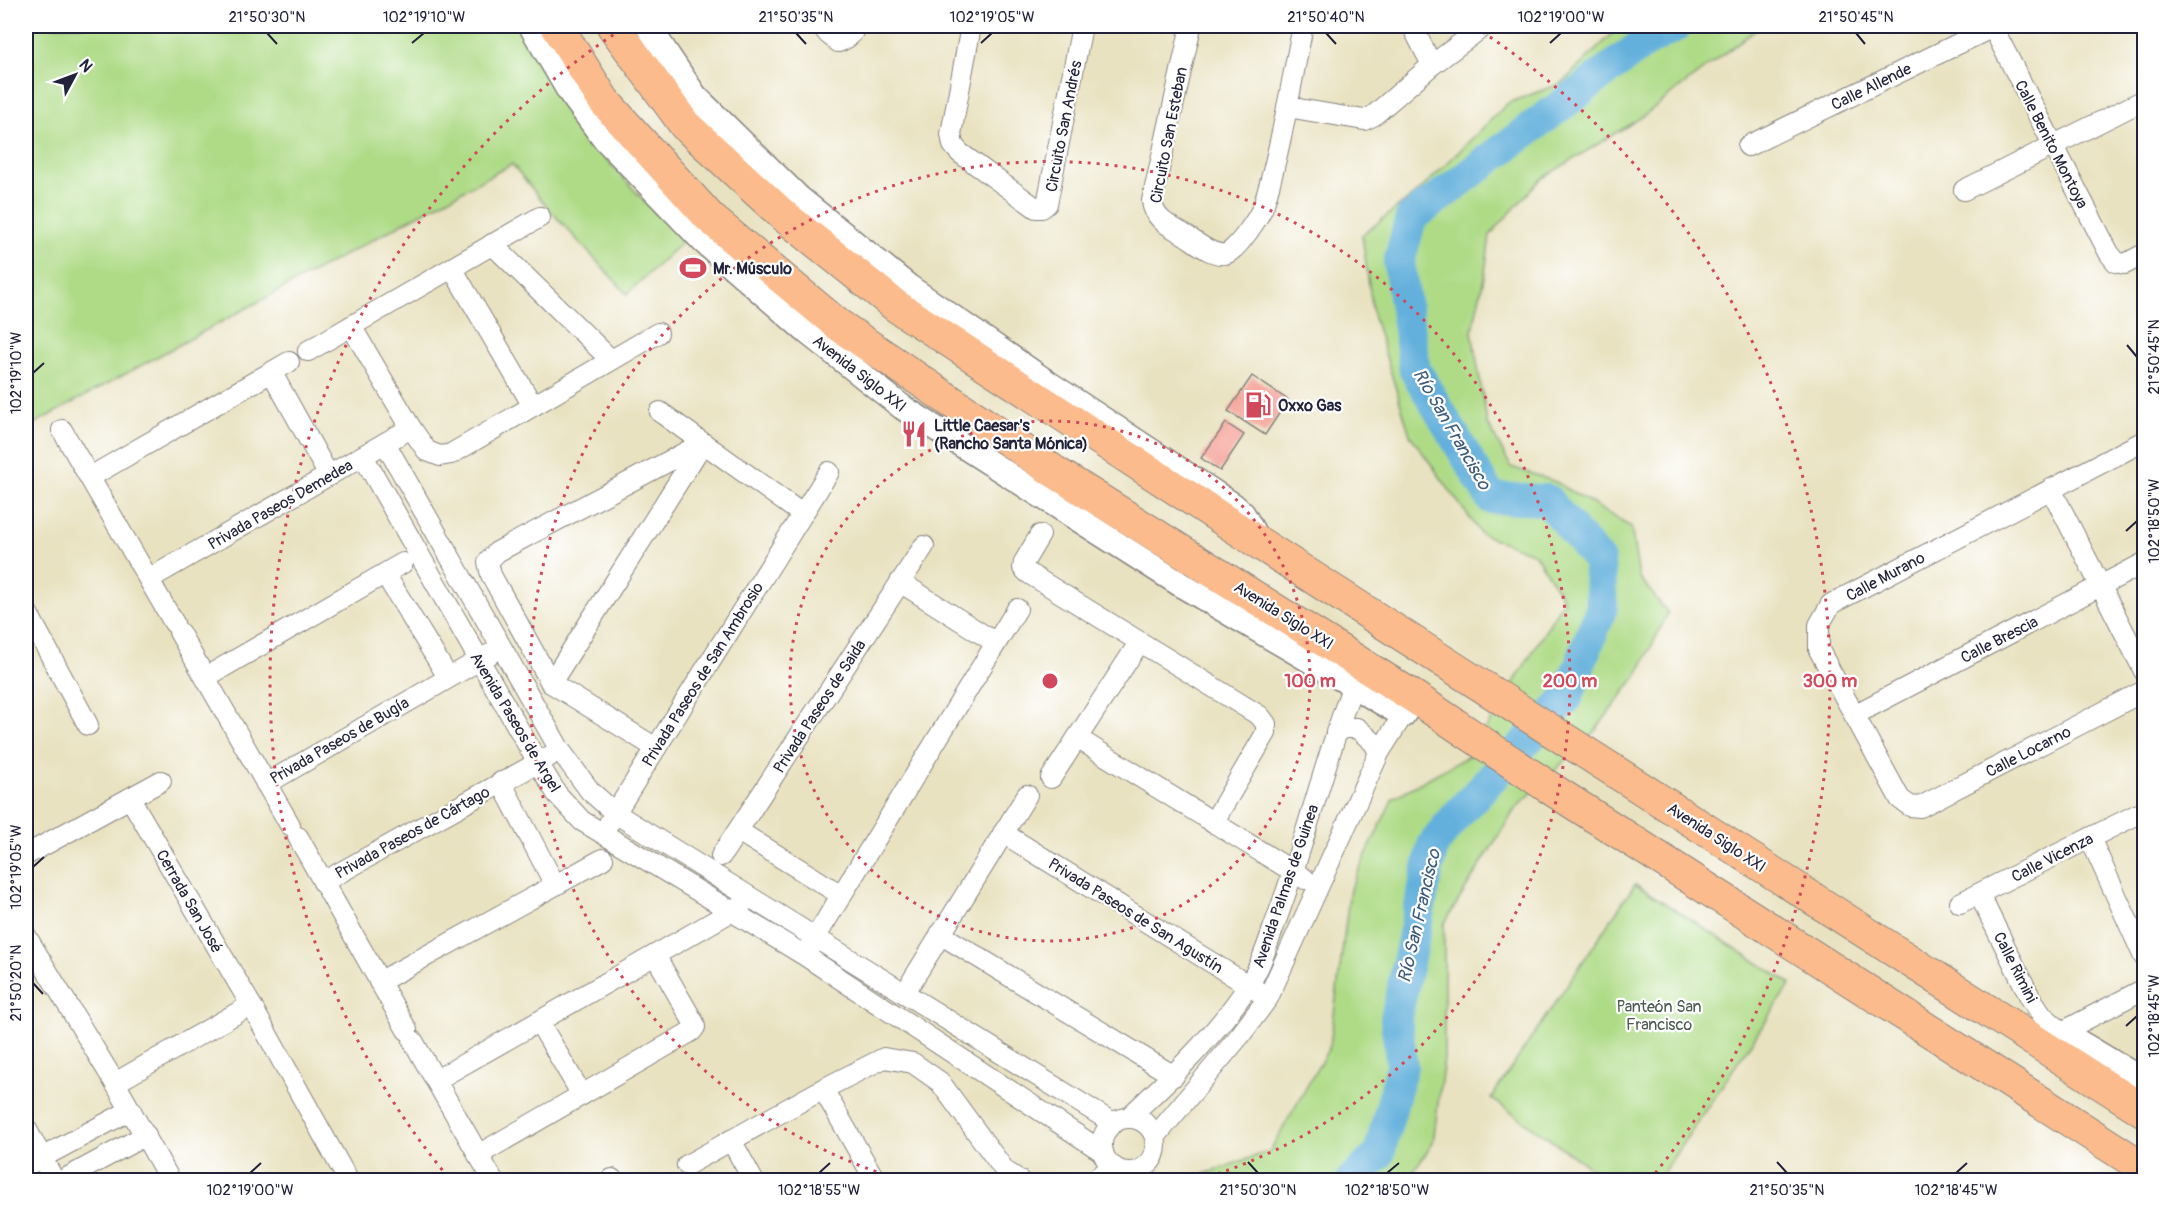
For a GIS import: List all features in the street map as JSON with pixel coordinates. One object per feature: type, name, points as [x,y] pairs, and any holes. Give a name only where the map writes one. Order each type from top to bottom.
[{"type":"highway","name":"Avenida Siglo XXI","points":[[557,26],[595,109],[710,218],[837,324],[1048,483],[1408,706],[1476,737],[1553,789],[2145,1168]]},
{"type":"highway","name":"Avenida Siglo XXI","points":[[613,26],[685,125],[792,207],[902,296],[1259,543],[1584,750],[2051,1039],[2145,1111]]},
{"type":"street","name":"Avenida Siglo XXI","points":[[531,26],[595,109]]},
{"type":"street","name":"Avenida Siglo XXI","points":[[648,26],[695,96],[792,207]]},
{"type":"street","points":[[822,26],[838,42],[847,39],[855,26]]},
{"type":"street","name":"Circuito San Andrés","points":[[971,26],[951,134],[954,145],[960,153],[1036,208],[1042,208],[1047,204],[1082,26]]},
{"type":"street","name":"Circuito San Esteban","points":[[1191,26],[1152,201],[1153,212],[1161,221],[1217,254],[1228,254],[1237,247],[1263,207],[1287,107],[1303,26]]},
{"type":"street","points":[[1412,26],[1432,65]]},
{"type":"street","points":[[1287,107],[1364,120],[1373,116],[1432,65],[1484,26]]},
{"type":"street","name":"Calle Benito Montoya","points":[[1993,26],[2109,253],[2115,262],[2125,264],[2145,254]]},
{"type":"street","name":"Calle Allende","points":[[1748,146],[1993,26]]},
{"type":"street","points":[[1964,190],[2145,100]]},
{"type":"street","points":[[308,351],[540,217]]},
{"type":"street","points":[[492,244],[611,360]]},
{"type":"street","points":[[452,268],[533,406]]},
{"type":"street","points":[[351,326],[411,428],[427,451],[441,456],[451,454],[658,333]]},
{"type":"street","points":[[90,477],[289,362]]},
{"type":"street","points":[[272,373],[329,476]]},
{"type":"street","points":[[660,412],[802,514]]},
{"type":"street","name":"Privada Paseos Demedea","points":[[149,579],[411,428]]},
{"type":"street","points":[[62,430],[206,677],[403,563]]},
{"type":"street","name":"Calle Murano","points":[[1910,806],[1900,799],[1819,650],[1819,626],[1831,604],[2145,441]]},
{"type":"street","name":"Avenida Paseos de Argel","points":[[385,443],[560,750],[590,791],[615,813],[816,937],[909,987]]},
{"type":"street","points":[[656,748],[551,683],[491,575],[488,562],[497,552],[702,443]]},
{"type":"street","points":[[551,683],[702,443]]},
{"type":"street","name":"Avenida Paseos de Argel","points":[[363,456],[478,661],[557,794],[582,821],[804,955],[1108,1160]]},
{"type":"street","name":"Privada Paseos de San Ambrosio","points":[[602,835],[829,472]]},
{"type":"street","name":"Avenida Siglo XXI","points":[[1048,483],[1183,586],[1353,685],[1408,706]]},
{"type":"street","points":[[2051,489],[2145,671]]},
{"type":"street","points":[[1040,535],[1024,562],[1023,568],[1028,573],[1260,716],[1266,724],[1266,733],[1213,823]]},
{"type":"street","name":"Privada Paseos de Saida","points":[[721,856],[924,546]]},
{"type":"street","name":"Calle Brescia","points":[[1854,714],[2145,563]]},
{"type":"street","points":[[385,574],[448,677]]},
{"type":"street","points":[[900,582],[996,643]]},
{"type":"street","points":[[804,955],[1017,609]]},
{"type":"street","points":[[26,610],[88,724]]},
{"type":"street","points":[[1051,778],[1139,643]]},
{"type":"street","name":"Privada Paseos de Bugía","points":[[206,677],[266,784],[448,677],[501,649]]},
{"type":"street","name":"Avenida Palmas de Guinea","points":[[1120,1120],[1174,1076],[1209,1037],[1249,986],[1294,872],[1336,732],[1353,685]]},
{"type":"street","name":"Calle Locarno","points":[[1910,806],[1920,807],[2145,691]]},
{"type":"street","name":"Avenida Palmas de Guinea","points":[[1155,1137],[1269,998],[1379,753],[1408,706]]},
{"type":"street","points":[[1336,732],[1346,728],[1357,728],[1374,743],[1379,753]]},
{"type":"street","points":[[1077,738],[1318,886]]},
{"type":"street","name":"Privada Paseos de Cártago","points":[[323,882],[560,750]]},
{"type":"street","points":[[26,855],[161,781]]},
{"type":"street","name":"Privada Paseos de Cártago","points":[[501,782],[555,885]]},
{"type":"street","name":"Privada Paseos de Cártago","points":[[266,784],[493,1180]]},
{"type":"street","points":[[1028,795],[909,987],[1120,1120],[1144,1122],[1151,1128],[1155,1137],[1154,1155],[1149,1163],[1132,1172],[1123,1171],[1108,1160],[1103,1136],[1120,1120]]},
{"type":"street","name":"Cerrada San José","points":[[130,798],[251,1005],[348,1180]]},
{"type":"street","name":"Calle Vicenza","points":[[1960,903],[2145,811]]},
{"type":"street","points":[[738,831],[841,895]]},
{"type":"street","name":"Privada Paseos de San Agustín","points":[[1003,833],[1269,998]]},
{"type":"street","points":[[2090,838],[2145,957]]},
{"type":"street","points":[[379,982],[603,859]]},
{"type":"street","name":"Calle Rimini","points":[[1979,894],[2030,997],[2043,1016],[2051,1039]]},
{"type":"street","points":[[436,1080],[734,911],[753,898]]},
{"type":"street","points":[[940,934],[1174,1076]]},
{"type":"street","points":[[26,936],[146,1135],[170,1180]]},
{"type":"street","points":[[478,1155],[695,1028],[654,955]]},
{"type":"street","points":[[2051,1039],[2145,989]]},
{"type":"street","points":[[115,1083],[251,1005]]},
{"type":"street","points":[[538,1022],[582,1095]]},
{"type":"street","name":"Avenida Siglo XXI","points":[[2051,1039],[2145,1081]]},
{"type":"street","points":[[687,1165],[823,1089],[884,1058],[913,1063],[940,1082],[1005,1171],[1019,1180]]},
{"type":"street","points":[[823,1089],[874,1180]]},
{"type":"street","points":[[34,1162],[131,1110]]},
{"type":"street","points":[[26,1128],[34,1162],[54,1180]]},
{"type":"street","points":[[63,1180],[146,1135]]},
{"type":"street","points":[[731,1140],[753,1180]]},
{"type":"street","points":[[1093,1180],[1108,1160]]},
{"type":"green space","points":[[26,26],[523,26],[599,151],[657,215],[684,240],[627,294],[548,208],[512,164],[26,428]]},
{"type":"green space","points":[[1620,26],[1760,26],[1642,117],[1541,179],[1490,235],[1485,273],[1472,332],[1487,422],[1511,467],[1556,482],[1631,527],[1639,577],[1668,613],[1637,675],[1595,731],[1515,809],[1444,924],[1444,1058],[1433,1143],[1408,1180],[1177,1180],[1202,1175],[1270,1151],[1330,1046],[1350,889],[1393,798],[1470,755],[1564,600],[1535,554],[1481,534],[1410,435],[1373,314],[1362,235],[1420,190],[1508,103],[1562,83]]},
{"type":"green space","name":"Panteón San Francisco","points":[[1635,884],[1791,984],[1658,1180],[1608,1180],[1491,1098]]},
{"type":"building","name":"Oxxo Gas","points":[[1252,376],[1288,400],[1265,435],[1228,411]]},
{"type":"building","name":"Oxxo Gas","points":[[1226,423],[1244,435],[1220,471],[1201,458]]},
{"type":"waterway","name":"Río San Francisco","points":[[1352,1180],[1379,1154],[1402,1066],[1396,1019],[1433,845],[1453,819],[1567,698],[1602,607],[1599,561],[1547,500],[1491,498],[1415,370],[1399,262],[1411,218],[1647,41],[1676,26]]},
{"type":"place","name":"Mr. Músculo","points":[[693,268]]},
{"type":"place","name":"Oxxo Gas","points":[[1258,405]]},
{"type":"place","name":"Little Caesar's (Rancho Santa Mónica)","points":[[914,434]]}]
